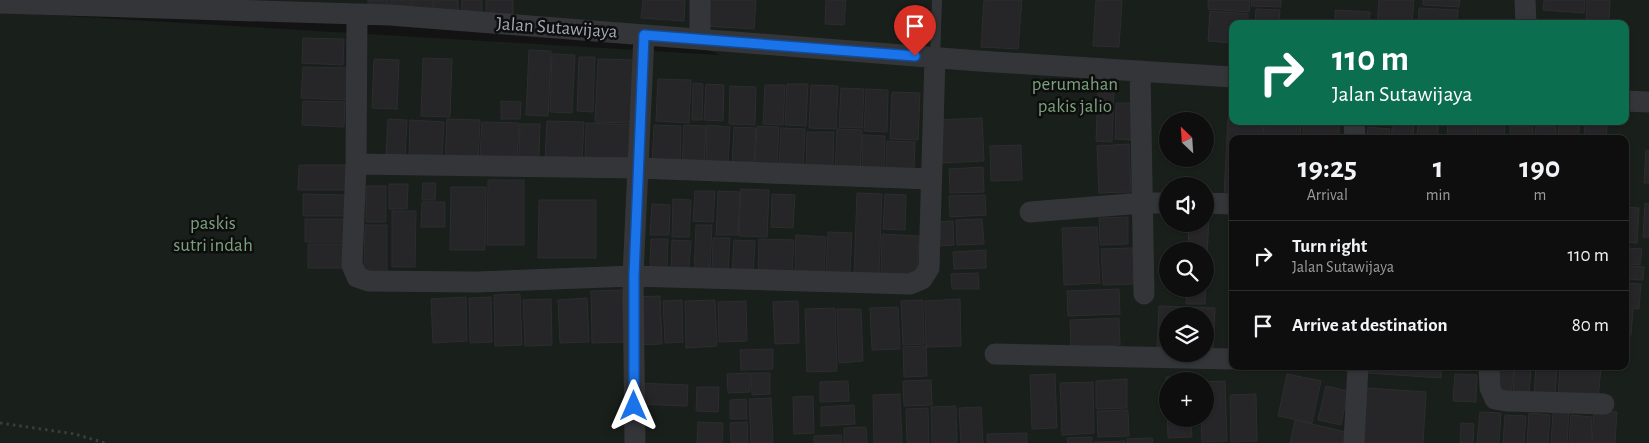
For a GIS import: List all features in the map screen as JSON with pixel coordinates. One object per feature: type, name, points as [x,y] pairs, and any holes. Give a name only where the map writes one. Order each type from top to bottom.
[{"type":"street","points":[[700,0],[700,39]]},
{"type":"street","points":[[1525,0],[1526,20]]},
{"type":"street","name":"Jalan Sutawijaya","points":[[0,3],[305,6],[357,14],[935,58],[1229,76]]},
{"type":"street","points":[[357,14],[356,164],[352,265],[356,277],[368,281],[476,282],[634,276],[910,284],[922,279],[929,268],[935,58]]},
{"type":"street","points":[[635,443],[634,276],[644,35]]},
{"type":"street","points":[[1140,71],[1144,294]]},
{"type":"street","points":[[1629,101],[1649,102]]},
{"type":"street","points":[[356,164],[638,168],[931,179]]},
{"type":"street","points":[[1030,212],[1159,203]]},
{"type":"street","points":[[1214,204],[1229,204]]},
{"type":"street","points":[[995,354],[1229,359]]},
{"type":"street","points":[[1354,443],[1358,370]]},
{"type":"street","points":[[1489,370],[1490,388],[1494,399],[1604,404]]},
{"type":"lane","points":[[935,58],[937,0]]},
{"type":"path","points":[[0,423],[75,434],[105,443]]},
{"type":"green space","name":"paskis sutri indah","points":[[0,0],[1649,0],[1649,443],[0,443],[0,12],[720,55],[676,38]]},
{"type":"building","points":[[368,0],[388,0],[388,8],[368,8]]},
{"type":"building","points":[[390,0],[411,0],[411,10],[390,10]]},
{"type":"building","points":[[412,0],[433,0],[433,12],[412,12]]},
{"type":"building","points":[[434,0],[458,0],[458,11],[434,11]]},
{"type":"building","points":[[462,0],[482,0],[482,13],[461,13]]},
{"type":"building","points":[[486,0],[513,0],[513,16],[486,16]]},
{"type":"building","points":[[643,0],[685,0],[684,21],[641,18]]},
{"type":"building","points":[[704,0],[756,0],[754,29],[703,26]]},
{"type":"building","points":[[826,0],[846,0],[844,25],[825,24]]},
{"type":"building","points":[[984,0],[1022,0],[1018,49],[981,47]]},
{"type":"building","points":[[1096,0],[1122,0],[1119,47],[1093,46]]},
{"type":"building","points":[[1208,0],[1250,0],[1249,12],[1208,9]]},
{"type":"building","points":[[1252,0],[1281,0],[1281,7],[1251,6]]},
{"type":"building","points":[[1379,0],[1414,0],[1412,20],[1377,20]]},
{"type":"building","points":[[1423,0],[1460,0],[1459,7],[1423,5]]},
{"type":"building","points":[[1544,0],[1585,0],[1584,13],[1543,10]]},
{"type":"building","points":[[1587,0],[1610,0],[1609,20],[1586,19]]},
{"type":"building","points":[[1419,8],[1458,10],[1457,20],[1418,20]]},
{"type":"building","points":[[1256,9],[1280,10],[1279,20],[1255,20]]},
{"type":"building","points":[[1335,10],[1370,12],[1369,20],[1335,20]]},
{"type":"building","points":[[1210,11],[1248,14],[1248,20],[1229,20],[1229,43],[1208,41]]},
{"type":"building","points":[[303,38],[344,39],[343,65],[302,63]]},
{"type":"building","points":[[529,50],[551,51],[548,116],[526,115]]},
{"type":"building","points":[[552,54],[575,55],[572,113],[550,112]]},
{"type":"building","points":[[579,57],[595,57],[593,112],[577,111]]},
{"type":"building","points":[[423,58],[452,59],[450,117],[421,116]]},
{"type":"building","points":[[374,59],[399,60],[397,109],[372,108]]},
{"type":"building","points":[[598,59],[635,60],[633,123],[595,122]]},
{"type":"building","points":[[303,67],[348,68],[346,100],[301,98]]},
{"type":"building","points":[[658,79],[691,80],[689,123],[656,121]]},
{"type":"building","points":[[693,83],[703,84],[702,120],[692,120]]},
{"type":"building","points":[[706,84],[724,85],[723,121],[704,120]]},
{"type":"building","points":[[787,84],[808,84],[806,126],[785,125]]},
{"type":"building","points":[[765,85],[785,85],[783,125],[763,124]]},
{"type":"building","points":[[811,85],[838,86],[836,129],[809,128]]},
{"type":"building","points":[[730,86],[756,87],[755,125],[729,124]]},
{"type":"building","points":[[841,88],[864,89],[862,128],[839,127]]},
{"type":"building","points":[[866,89],[888,90],[887,132],[864,131]]},
{"type":"building","points":[[892,92],[920,93],[918,140],[890,139]]},
{"type":"building","points":[[1098,92],[1114,92],[1112,142],[1096,141]]},
{"type":"building","points":[[303,101],[345,102],[344,127],[302,125]]},
{"type":"building","points":[[501,101],[521,102],[520,119],[501,119]]},
{"type":"building","points":[[1116,103],[1133,103],[1131,140],[1115,139]]},
{"type":"building","points":[[982,118],[984,161],[940,163],[938,120]]},
{"type":"building","points":[[388,119],[407,120],[405,156],[386,155]]},
{"type":"building","points":[[447,119],[480,120],[478,161],[445,160]]},
{"type":"building","points":[[1228,119],[1229,125],[1264,125],[1263,135],[1229,135],[1229,196],[1224,196]]},
{"type":"building","points":[[410,120],[444,122],[442,156],[409,155]]},
{"type":"building","points":[[547,121],[584,122],[582,161],[545,160]]},
{"type":"building","points":[[482,122],[519,123],[517,159],[480,158]]},
{"type":"building","points":[[586,123],[636,125],[634,163],[585,161]]},
{"type":"building","points":[[520,124],[540,124],[539,157],[519,157]]},
{"type":"building","points":[[654,125],[681,126],[680,165],[652,164]]},
{"type":"building","points":[[684,125],[706,126],[704,165],[682,164]]},
{"type":"building","points":[[707,125],[730,127],[728,164],[706,163]]},
{"type":"building","points":[[1265,125],[1301,125],[1300,135],[1265,135]]},
{"type":"building","points":[[1303,125],[1339,125],[1339,135],[1303,135]]},
{"type":"building","points":[[1393,125],[1414,125],[1413,135],[1391,135]]},
{"type":"building","points":[[1418,125],[1439,125],[1437,135],[1417,135]]},
{"type":"building","points":[[1448,125],[1476,125],[1475,135],[1447,135]]},
{"type":"building","points":[[1478,125],[1505,125],[1504,135],[1477,135]]},
{"type":"building","points":[[1559,125],[1580,125],[1578,135],[1558,135]]},
{"type":"building","points":[[1585,125],[1607,125],[1606,135],[1584,135]]},
{"type":"building","points":[[757,126],[779,127],[777,165],[755,165]]},
{"type":"building","points":[[1510,126],[1533,127],[1533,135],[1510,135]]},
{"type":"building","points":[[1536,126],[1556,127],[1556,135],[1535,135]]},
{"type":"building","points":[[734,127],[756,128],[754,163],[732,163]]},
{"type":"building","points":[[1368,127],[1390,129],[1389,135],[1367,135]]},
{"type":"building","points":[[781,128],[805,129],[803,169],[779,168]]},
{"type":"building","points":[[837,129],[862,130],[860,172],[835,171]]},
{"type":"building","points":[[807,132],[834,132],[833,167],[806,167]]},
{"type":"building","points":[[863,135],[885,136],[884,169],[862,169]]},
{"type":"building","points":[[887,141],[915,142],[914,169],[886,168]]},
{"type":"building","points":[[1129,144],[1131,192],[1099,193],[1097,146]]},
{"type":"building","points":[[1021,145],[1022,180],[991,181],[990,146]]},
{"type":"building","points":[[1646,150],[1649,151],[1649,183],[1644,183]]},
{"type":"building","points":[[299,165],[346,165],[346,190],[298,190]]},
{"type":"building","points":[[983,167],[984,192],[950,193],[949,169]]},
{"type":"building","points":[[488,180],[524,180],[524,245],[487,245]]},
{"type":"building","points":[[423,183],[436,183],[435,200],[422,200]]},
{"type":"building","points":[[389,184],[408,184],[407,209],[389,209]]},
{"type":"building","points":[[366,186],[386,186],[386,222],[366,222]]},
{"type":"building","points":[[451,187],[486,187],[485,250],[450,250]]},
{"type":"building","points":[[741,189],[769,190],[767,237],[739,236]]},
{"type":"building","points":[[695,191],[715,191],[713,222],[693,221]]},
{"type":"building","points":[[718,191],[740,192],[738,235],[716,235]]},
{"type":"building","points":[[857,193],[882,194],[879,274],[854,273]]},
{"type":"building","points":[[303,194],[345,195],[345,216],[303,216]]},
{"type":"building","points":[[772,194],[795,195],[793,228],[771,227]]},
{"type":"building","points":[[885,194],[906,195],[905,230],[883,229]]},
{"type":"building","points":[[985,195],[986,215],[950,217],[949,196]]},
{"type":"building","points":[[673,199],[691,200],[689,237],[672,237]]},
{"type":"building","points":[[539,200],[596,200],[596,258],[538,258]]},
{"type":"building","points":[[422,202],[445,202],[445,227],[421,227]]},
{"type":"building","points":[[1645,203],[1649,204],[1649,238],[1643,237]]},
{"type":"building","points":[[652,204],[670,205],[669,235],[650,235]]},
{"type":"building","points":[[1629,207],[1639,208],[1637,243],[1629,242]]},
{"type":"building","points":[[392,211],[416,211],[415,267],[392,267]]},
{"type":"building","points":[[1128,217],[1128,244],[1100,245],[1099,218]]},
{"type":"building","points":[[305,219],[345,219],[345,242],[305,242]]},
{"type":"building","points":[[982,219],[984,244],[957,245],[956,220]]},
{"type":"building","points":[[953,221],[954,245],[938,246],[937,222]]},
{"type":"building","points":[[365,225],[387,225],[387,277],[364,277]]},
{"type":"building","points":[[696,225],[712,225],[710,272],[694,272]]},
{"type":"building","points":[[1097,227],[1100,283],[1064,285],[1062,228]]},
{"type":"building","points":[[828,232],[852,233],[850,273],[826,272]]},
{"type":"building","points":[[1189,232],[1208,232],[1208,242],[1188,242]]},
{"type":"building","points":[[882,234],[919,236],[917,277],[881,276]]},
{"type":"building","points":[[796,235],[826,237],[824,272],[795,271]]},
{"type":"building","points":[[713,238],[730,238],[728,274],[712,273]]},
{"type":"building","points":[[651,239],[668,239],[667,268],[650,267]]},
{"type":"building","points":[[759,239],[794,240],[792,276],[758,274]]},
{"type":"building","points":[[672,240],[691,241],[689,270],[671,270]]},
{"type":"building","points":[[734,240],[755,241],[753,277],[732,276]]},
{"type":"building","points":[[308,244],[346,244],[346,268],[308,268]]},
{"type":"building","points":[[1133,248],[1134,284],[1103,285],[1101,249]]},
{"type":"building","points":[[1629,248],[1642,249],[1640,265],[1629,264]]},
{"type":"building","points":[[986,250],[986,268],[954,269],[953,252]]},
{"type":"building","points":[[1629,266],[1644,267],[1643,280],[1629,279]]},
{"type":"building","points":[[978,273],[979,289],[952,289],[951,274]]},
{"type":"building","points":[[1629,283],[1641,284],[1639,309],[1629,308]]},
{"type":"building","points":[[1119,289],[1120,314],[1068,316],[1067,291]]},
{"type":"building","points":[[622,290],[624,342],[592,343],[591,291]]},
{"type":"building","points":[[520,294],[522,345],[495,346],[494,295]]},
{"type":"building","points":[[660,296],[662,344],[636,345],[635,297]]},
{"type":"building","points":[[466,297],[467,341],[433,343],[431,299]]},
{"type":"building","points":[[491,297],[492,342],[470,343],[469,298]]},
{"type":"building","points":[[1186,297],[1205,297],[1205,304],[1186,304]]},
{"type":"building","points":[[587,298],[589,342],[560,343],[558,300]]},
{"type":"building","points":[[551,299],[552,345],[525,346],[523,300]]},
{"type":"building","points":[[960,299],[961,346],[926,347],[925,301]]},
{"type":"building","points":[[682,300],[683,342],[665,343],[663,301]]},
{"type":"building","points":[[715,300],[717,346],[686,348],[685,301]]},
{"type":"building","points":[[923,300],[924,344],[903,345],[901,301]]},
{"type":"building","points":[[746,301],[747,341],[719,342],[718,302]]},
{"type":"building","points":[[798,301],[799,343],[775,344],[773,302]]},
{"type":"building","points":[[1159,306],[1186,307],[1159,307],[1159,347],[1157,347]]},
{"type":"building","points":[[898,307],[900,349],[872,350],[870,308]]},
{"type":"building","points":[[835,308],[837,371],[807,372],[805,309]]},
{"type":"building","points":[[837,309],[861,309],[863,361],[839,363]]},
{"type":"building","points":[[1629,310],[1633,310],[1631,335],[1629,335]]},
{"type":"building","points":[[1119,318],[1120,345],[1071,347],[1070,320]]},
{"type":"building","points":[[926,346],[927,376],[904,377],[903,347]]},
{"type":"building","points":[[773,349],[773,369],[741,370],[740,350]]},
{"type":"building","points":[[1368,370],[1441,370],[1441,378],[1368,373]]},
{"type":"building","points":[[1499,370],[1514,370],[1511,397],[1497,396]]},
{"type":"building","points":[[1515,370],[1531,370],[1529,397],[1513,395]]},
{"type":"building","points":[[1536,370],[1557,370],[1555,397],[1534,396]]},
{"type":"building","points":[[1560,370],[1601,370],[1598,400],[1558,397]]},
{"type":"building","points":[[750,373],[750,392],[728,393],[727,374]]},
{"type":"building","points":[[751,373],[770,373],[770,394],[752,395]]},
{"type":"building","points":[[1055,374],[1057,428],[1032,429],[1030,375]]},
{"type":"building","points":[[1287,374],[1321,381],[1312,423],[1278,416]]},
{"type":"building","points":[[1455,374],[1477,375],[1476,402],[1453,401]]},
{"type":"building","points":[[1127,379],[1127,408],[1096,409],[1096,381]]},
{"type":"building","points":[[931,380],[932,405],[904,406],[903,381]]},
{"type":"building","points":[[848,381],[849,401],[820,402],[820,382]]},
{"type":"building","points":[[1225,381],[1227,441],[1202,442],[1201,427],[1214,427],[1214,382]]},
{"type":"building","points":[[1093,382],[1094,433],[1062,435],[1060,383]]},
{"type":"building","points":[[637,383],[688,385],[687,406],[636,404]]},
{"type":"building","points":[[1326,386],[1348,391],[1341,425],[1318,420]]},
{"type":"building","points":[[697,387],[719,387],[718,412],[696,411]]},
{"type":"building","points":[[1367,388],[1426,392],[1423,443],[1363,443]]},
{"type":"building","points":[[900,394],[902,443],[874,443],[873,395]]},
{"type":"building","points":[[1256,394],[1257,441],[1231,442],[1230,395]]},
{"type":"building","points":[[813,396],[814,433],[794,434],[793,397]]},
{"type":"building","points":[[771,398],[773,443],[751,443],[749,399]]},
{"type":"building","points":[[746,399],[747,419],[730,419],[730,400]]},
{"type":"building","points":[[854,405],[855,424],[821,426],[821,407]]},
{"type":"building","points":[[956,406],[957,443],[932,443],[931,407]]},
{"type":"building","points":[[981,407],[983,443],[961,443],[959,408]]},
{"type":"building","points":[[928,408],[929,443],[907,443],[906,409]]},
{"type":"building","points":[[1128,410],[1129,436],[1098,437],[1097,411]]},
{"type":"building","points":[[1594,410],[1617,412],[1615,443],[1592,443]]},
{"type":"building","points":[[1480,412],[1501,413],[1499,443],[1477,443]]},
{"type":"building","points":[[1553,412],[1569,413],[1567,443],[1551,443]]},
{"type":"building","points":[[1529,413],[1550,415],[1548,443],[1527,443]]},
{"type":"building","points":[[1505,415],[1526,416],[1524,443],[1503,443]]},
{"type":"building","points":[[1571,415],[1592,417],[1591,443],[1569,443]]},
{"type":"building","points":[[1295,420],[1346,432],[1343,443],[1290,443]]},
{"type":"building","points":[[698,422],[723,423],[722,443],[697,443]]},
{"type":"building","points":[[747,422],[748,443],[731,443],[730,423]]},
{"type":"building","points":[[1461,423],[1474,424],[1473,443],[1460,443]]},
{"type":"building","points":[[866,427],[867,443],[844,443],[844,428]]},
{"type":"building","points":[[1168,427],[1191,427],[1192,437],[1168,438]]},
{"type":"building","points":[[1027,433],[1027,443],[987,443],[987,434]]},
{"type":"building","points":[[841,435],[842,443],[814,443],[814,436]]},
{"type":"building","points":[[1092,437],[1092,443],[1068,443],[1067,438]]},
{"type":"building","points":[[1152,438],[1153,443],[1127,443],[1127,439]]},
{"type":"building","points":[[1125,441],[1125,443],[1094,443],[1094,442]]},
{"type":"route","points":[[634,406],[634,276],[644,35],[915,56]]},
{"type":"park label","name":"perumahan pakis jalio","points":[[1075,95]]}]
